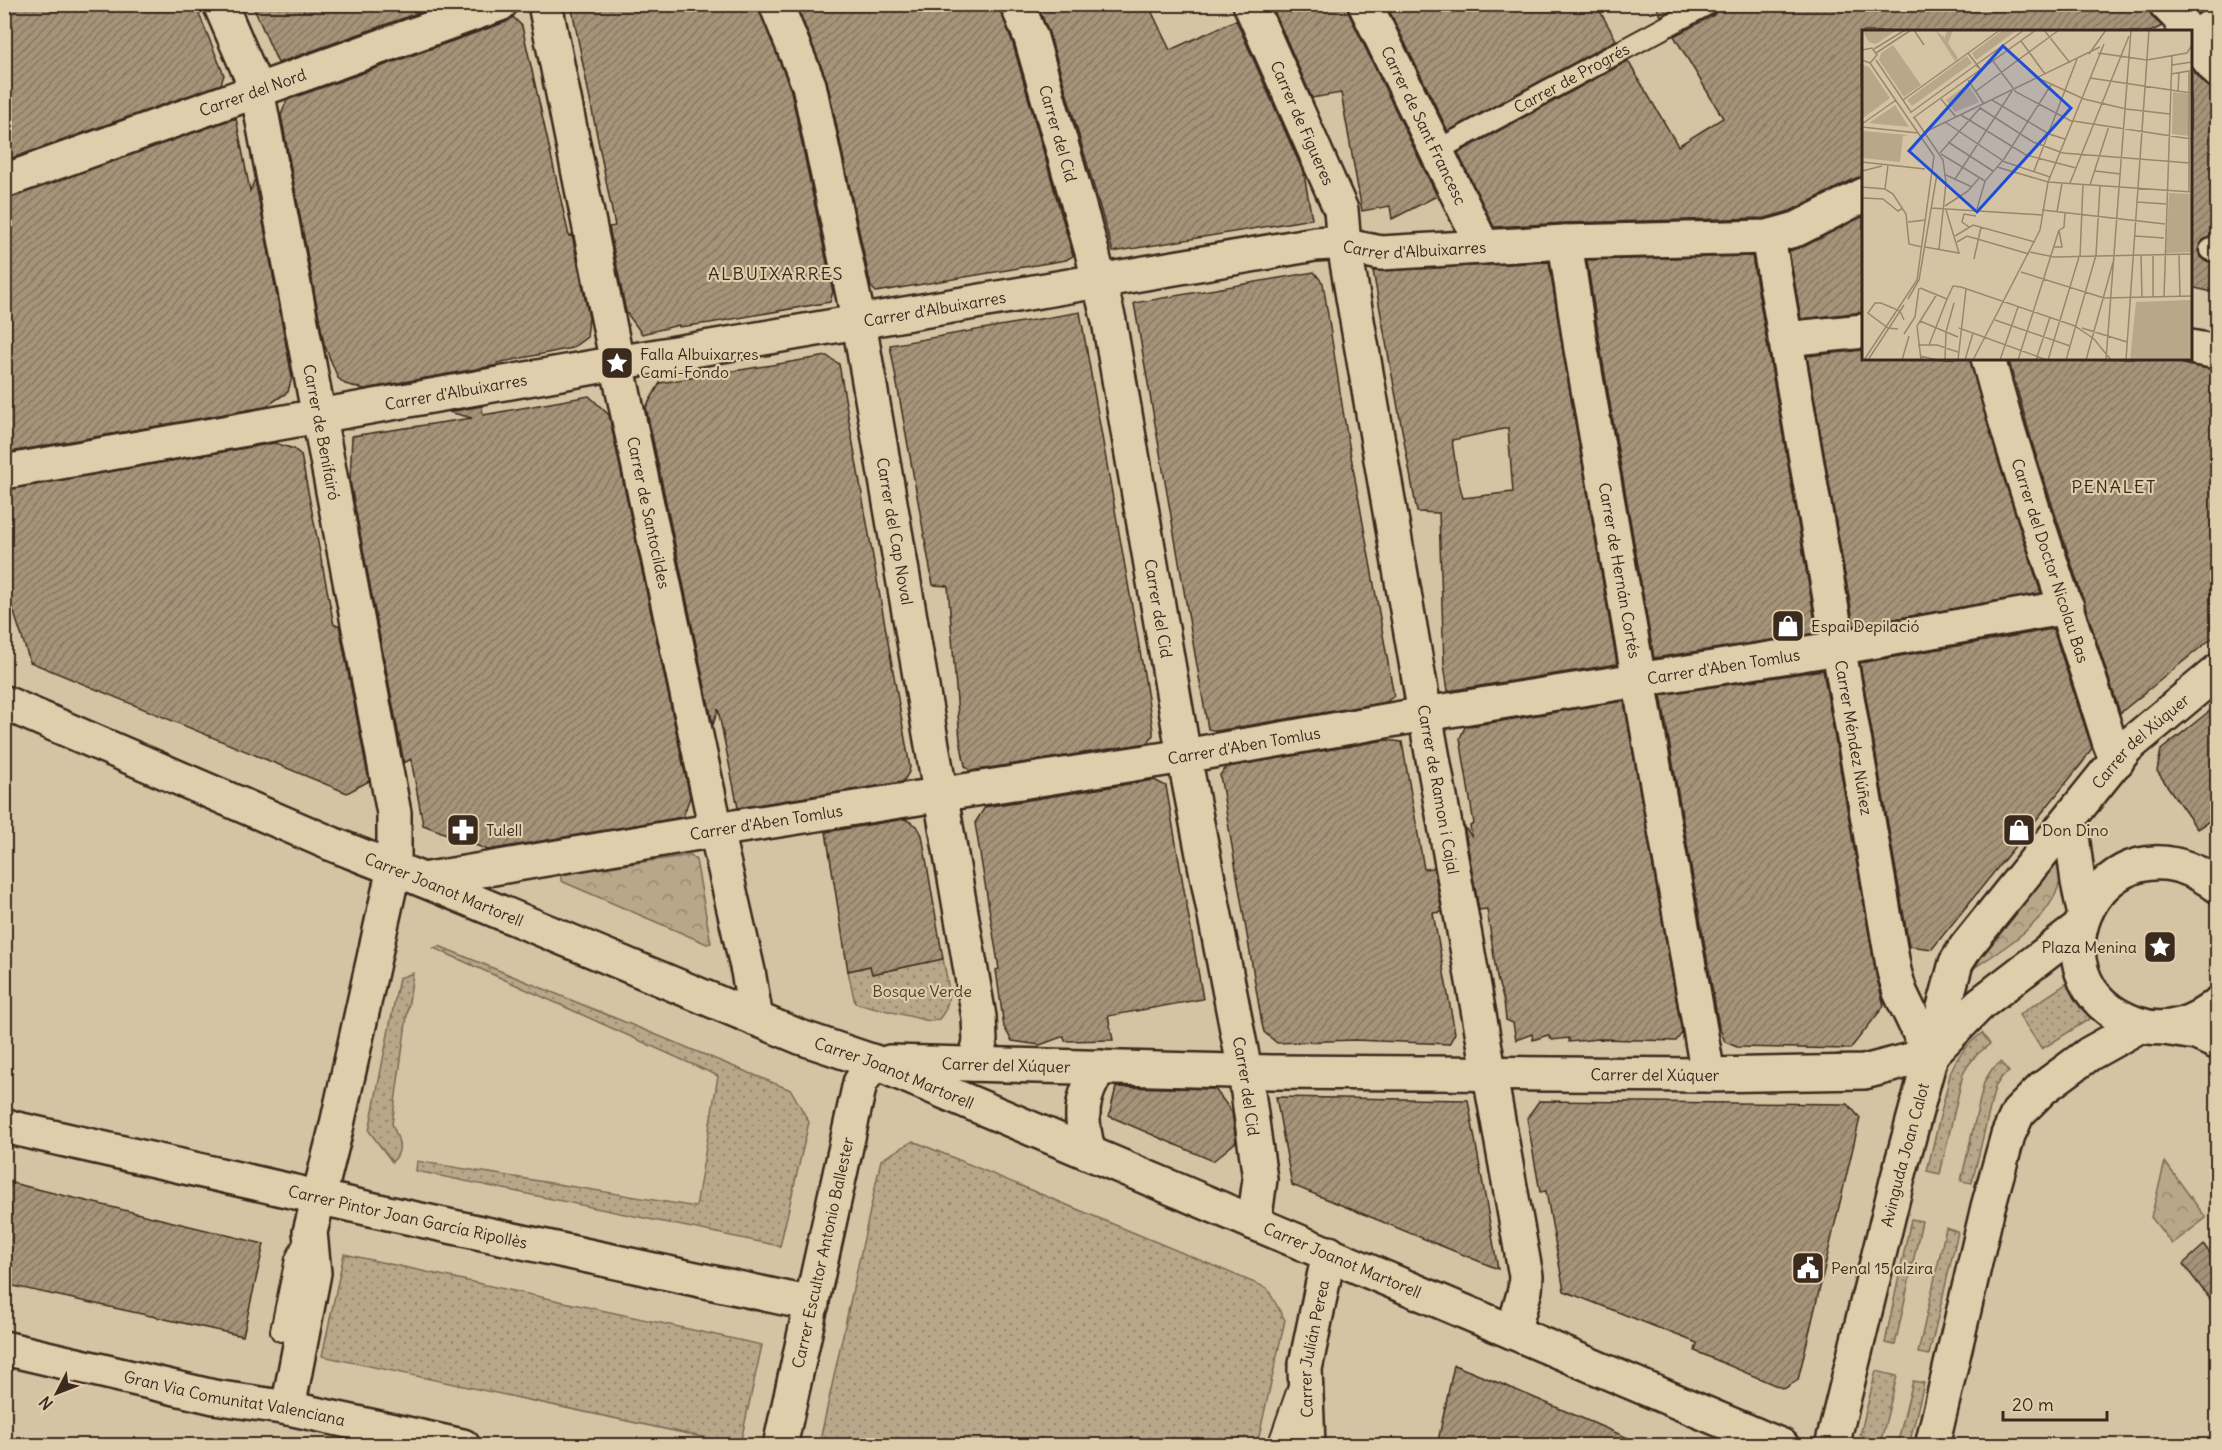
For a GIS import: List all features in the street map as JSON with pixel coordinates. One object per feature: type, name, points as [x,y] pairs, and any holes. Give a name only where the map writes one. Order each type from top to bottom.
[{"type":"street","name":"Carrer de Benifairó","points":[[220,4],[257,90],[394,813],[408,874],[336,1129],[310,1232],[314,1273],[288,1408]]},
{"type":"street","name":"Carrer del Nord","points":[[4,182],[500,4]]},
{"type":"street","name":"Carrer de Santocildes","points":[[546,4],[617,363],[748,971],[756,1019]]},
{"type":"street","name":"Carrer del Cap Noval","points":[[776,4],[810,85],[859,323],[980,1017],[980,1042],[974,1064]]},
{"type":"street","name":"Carrer del Cid","points":[[1017,4],[1031,38],[1100,282],[1111,333],[1184,756],[1245,1071],[1260,1179],[1254,1223]]},
{"type":"street","name":"Carrer de Figueres","points":[[1250,4],[1341,210],[1344,245]]},
{"type":"street","name":"Carrer de Sant Francesc","points":[[1365,4],[1483,247]]},
{"type":"street","points":[[2166,4],[2191,30]]},
{"type":"street","points":[[2193,32],[2217,71]]},
{"type":"street","name":"Carrer d'Albuixarres","points":[[4,472],[617,363],[1315,244],[1330,243],[1381,252],[1565,242],[1768,237],[1797,229],[1862,196]]},
{"type":"street","name":"Carrer Méndez Núñez","points":[[1768,237],[1894,971],[1900,992],[1930,1055]]},
{"type":"street","name":"Carrer de Hernán Cortés","points":[[1565,242],[1581,349],[1708,1074]]},
{"type":"street","name":"Carrer de Ramon i Cajal","points":[[1344,245],[1488,1073],[1526,1276],[1525,1290],[1513,1332]]},
{"type":"street","points":[[1785,339],[1862,331]]},
{"type":"street","points":[[2192,347],[2217,352]]},
{"type":"street","name":"Carrer del Doctor Nicolau Bas","points":[[1989,360],[2006,426],[2109,741],[2118,761]]},
{"type":"street","name":"Carrer d'Aben Tomlus","points":[[408,874],[716,830],[1184,756],[1425,714],[1839,648],[2067,607]]},
{"type":"street","name":"Carrer del Xúquer","points":[[874,1062],[1245,1071],[1708,1074],[1864,1072],[1930,1055],[1956,963],[1966,947],[2137,737],[2217,671]]},
{"type":"street","points":[[4,678],[8,692],[5,703]]},
{"type":"street","name":"Carrer Joanot Martorell","points":[[5,703],[332,844],[800,1037],[874,1062],[1782,1446]]},
{"type":"street","points":[[2070,820],[2082,920],[2078,945],[2080,963],[2086,981],[2109,1010],[2124,1019],[2152,1027],[2196,1033],[2217,1043]]},
{"type":"street","points":[[1930,1055],[1980,1004],[2082,920],[2095,894],[2109,880],[2126,870],[2145,864],[2165,863],[2185,867],[2213,878]]},
{"type":"street","points":[[1932,1446],[1988,1206],[2008,1134],[2018,1113],[2043,1088],[2089,1054],[2152,1027],[2184,1024],[2205,1015],[2217,1004]]},
{"type":"street","name":"Avinguda Joan Calot","points":[[1832,1446],[1930,1055]]},
{"type":"street","name":"Carrer Escultor Antonio Ballester","points":[[780,1446],[860,1083],[874,1062]]},
{"type":"street","name":"Carrer del Xúquer","points":[[1089,1153],[1083,1134],[1083,1104],[1089,1084],[1100,1067]]},
{"type":"street","name":"Carrer Pintor Joan García Ripollès","points":[[4,1126],[812,1304]]},
{"type":"street","name":"Carrer Julián Perea","points":[[1308,1446],[1305,1369],[1329,1253]]},
{"type":"street","name":"Gran Via Comunitat Valenciana","points":[[4,1348],[214,1396],[288,1408],[463,1446]]},
{"type":"lane","name":"Carrer de Progrés","points":[[1436,151],[1708,4]]},
{"type":"lane","points":[[281,1331],[296,1258],[310,1232]]},
{"type":"lane","points":[[1278,1446],[1305,1369]]},
{"type":"green space","points":[[2061,854],[2062,874],[2057,892],[2047,908],[2019,936],[1971,970]]},
{"type":"green space","points":[[691,855],[696,860],[711,943],[707,944],[561,881],[561,874]]},
{"type":"green space","points":[[439,946],[791,1090],[809,1122],[780,1246],[416,1171],[417,1161],[696,1207],[718,1076],[434,948]]},
{"type":"green space","name":"Bosque Verde","points":[[943,959],[948,983],[948,998],[944,1012],[939,1019],[929,1021],[855,1003],[848,971],[870,966],[873,974]]},
{"type":"green space","points":[[413,973],[392,1124],[399,1148],[392,1162],[369,1131],[399,978]]},
{"type":"green space","points":[[2072,980],[2094,1016],[2042,1049],[2019,1015]]},
{"type":"green space","points":[[1982,1033],[1990,1044],[1975,1057],[1963,1074],[1940,1174],[1927,1171],[1951,1071],[1964,1050]]},
{"type":"green space","points":[[2001,1062],[2009,1072],[1995,1087],[1972,1183],[1961,1181],[1984,1082],[1992,1069]]},
{"type":"green space","points":[[913,1141],[1267,1288],[1285,1320],[1257,1445],[819,1445],[881,1160]]},
{"type":"green space","points":[[2165,1162],[2206,1218],[2172,1244],[2151,1217]]},
{"type":"green space","points":[[1911,1219],[1922,1221],[1895,1345],[1885,1343]]},
{"type":"green space","points":[[1946,1228],[1958,1232],[1929,1355],[1918,1353]]},
{"type":"green space","points":[[344,1254],[762,1345],[740,1445],[322,1356]]},
{"type":"green space","points":[[1876,1371],[1897,1376],[1881,1441],[1860,1435]]},
{"type":"green space","points":[[1913,1381],[1924,1383],[1909,1445],[1897,1445]]},
{"type":"building","points":[[4,4],[195,4],[224,75],[221,84],[4,161]]},
{"type":"building","points":[[252,4],[443,4],[278,63]]},
{"type":"building","points":[[571,4],[758,4],[791,91],[833,292],[830,302],[710,323],[679,327],[679,325],[642,334],[626,312],[609,227],[615,226]]},
{"type":"building","points":[[796,4],[999,4],[1013,44],[1073,256],[1066,260],[876,292],[871,287],[827,81]]},
{"type":"building","points":[[1037,4],[1148,4],[1170,50],[1236,20],[1304,174],[1312,219],[1113,252],[1049,33]]},
{"type":"building","points":[[1271,4],[1347,4],[1348,12],[1437,196],[1392,219],[1390,206],[1362,211],[1341,93],[1312,98]]},
{"type":"building","points":[[1386,4],[1596,4],[1616,40],[1448,131]]},
{"type":"building","points":[[1655,4],[1682,4],[1661,16]]},
{"type":"building","points":[[1720,4],[2148,4],[2152,17],[2162,26],[2154,30],[1862,30],[1862,177],[1790,211],[1765,218],[1494,227],[1458,153],[1628,61],[1678,146],[1723,118],[1674,36],[1714,15]]},
{"type":"building","points":[[513,17],[522,26],[569,236],[572,235],[589,318],[587,337],[572,348],[497,363],[498,365],[364,389],[345,384],[338,378],[324,344],[281,115],[287,100],[506,22]]},
{"type":"building","points":[[2192,69],[2204,83],[2217,90],[2217,233],[2203,240],[2198,250],[2200,257],[2205,261],[2211,262],[2217,259],[2217,293],[2192,287]]},
{"type":"building","points":[[236,118],[250,191],[255,179],[292,377],[288,392],[265,407],[4,453],[4,199]]},
{"type":"building","points":[[1862,217],[1862,312],[1801,319],[1789,251],[1805,246]]},
{"type":"building","points":[[1752,256],[1817,633],[1654,658],[1587,260]]},
{"type":"building","points":[[1549,262],[1617,664],[1448,691],[1444,665],[1439,513],[1417,512],[1373,271]],"holes":[[[1508,428],[1513,492],[1463,498],[1452,440]]]},
{"type":"building","points":[[1314,272],[1323,283],[1344,417],[1394,696],[1386,702],[1216,731],[1208,729],[1134,303]]},
{"type":"building","points":[[1080,312],[1153,735],[1148,743],[970,771],[965,766],[960,740],[948,586],[933,585],[890,345]]},
{"type":"building","points":[[1862,350],[1862,360],[1971,360],[1998,460],[2041,593],[1854,626],[1807,356]]},
{"type":"building","points":[[827,356],[839,364],[910,767],[903,782],[738,808],[718,709],[713,725],[646,407],[660,383]]},
{"type":"building","points":[[2009,360],[2179,360],[2187,365],[2217,370],[2217,634],[2120,713],[2034,449]]},
{"type":"building","points":[[589,396],[609,415],[690,797],[683,817],[488,850],[423,825],[411,759],[404,763],[350,481],[352,436],[472,418],[449,412],[482,406],[483,415]]},
{"type":"building","points":[[275,443],[294,449],[301,455],[334,625],[339,625],[369,781],[347,793],[30,662],[4,582],[4,490]]},
{"type":"building","points":[[2053,629],[2092,748],[1932,949],[1909,946],[1860,663]]},
{"type":"building","points":[[1823,670],[1876,974],[1884,1006],[1850,1049],[1737,1047],[1725,1042],[1719,1027],[1661,695]]},
{"type":"building","points":[[1624,701],[1682,1033],[1676,1041],[1598,1039],[1569,1042],[1569,1038],[1552,1040],[1548,1035],[1533,1040],[1532,1034],[1516,1040],[1513,1023],[1506,1020],[1487,909],[1479,910],[1464,826],[1472,837],[1470,826],[1474,824],[1460,738],[1465,727]]},
{"type":"building","points":[[2217,705],[2217,816],[2197,829],[2157,771],[2161,750]]},
{"type":"building","points":[[1386,740],[1402,742],[1424,869],[1434,868],[1442,912],[1433,913],[1455,1033],[1449,1044],[1354,1040],[1277,1043],[1264,1032],[1262,1024],[1220,775],[1227,767]]},
{"type":"building","points":[[1154,780],[1166,786],[1203,999],[1108,1016],[1113,1040],[1065,1041],[1064,1036],[1040,1045],[1012,1041],[1004,1027],[996,970],[999,969],[975,823],[985,807]]},
{"type":"building","points":[[905,819],[917,826],[922,835],[943,959],[872,974],[870,966],[848,971],[826,832]]},
{"type":"building","points":[[1116,1087],[1215,1089],[1232,1112],[1236,1142],[1213,1161],[1109,1116]]},
{"type":"building","points":[[1276,1097],[1468,1100],[1498,1269],[1292,1185]]},
{"type":"building","points":[[1539,1101],[1848,1104],[1860,1118],[1798,1380],[1784,1389],[1695,1351],[1697,1343],[1564,1291],[1546,1191],[1540,1192],[1527,1118]]},
{"type":"building","points":[[4,1181],[264,1244],[243,1336],[4,1284]]},
{"type":"building","points":[[2204,1245],[2217,1263],[2217,1308],[2183,1264]]},
{"type":"building","points":[[1454,1365],[1509,1387],[1647,1446],[1437,1446]]},
{"type":"place","name":"Falla Albuixarres Camí-Fondo","points":[[617,363]]},
{"type":"place","name":"Espai Depilació","points":[[1788,626]]},
{"type":"place","name":"Tulell","points":[[463,830]]},
{"type":"place","name":"Don Dino","points":[[2019,830]]},
{"type":"place","name":"Plaza Menina","points":[[2160,947]]},
{"type":"place","name":"Penal 15 alzira","points":[[1808,1268]]},
{"type":"district","name":"ALBUIXARRES","points":[[776,273]]},
{"type":"district","name":"PENALET","points":[[2114,486]]}]
